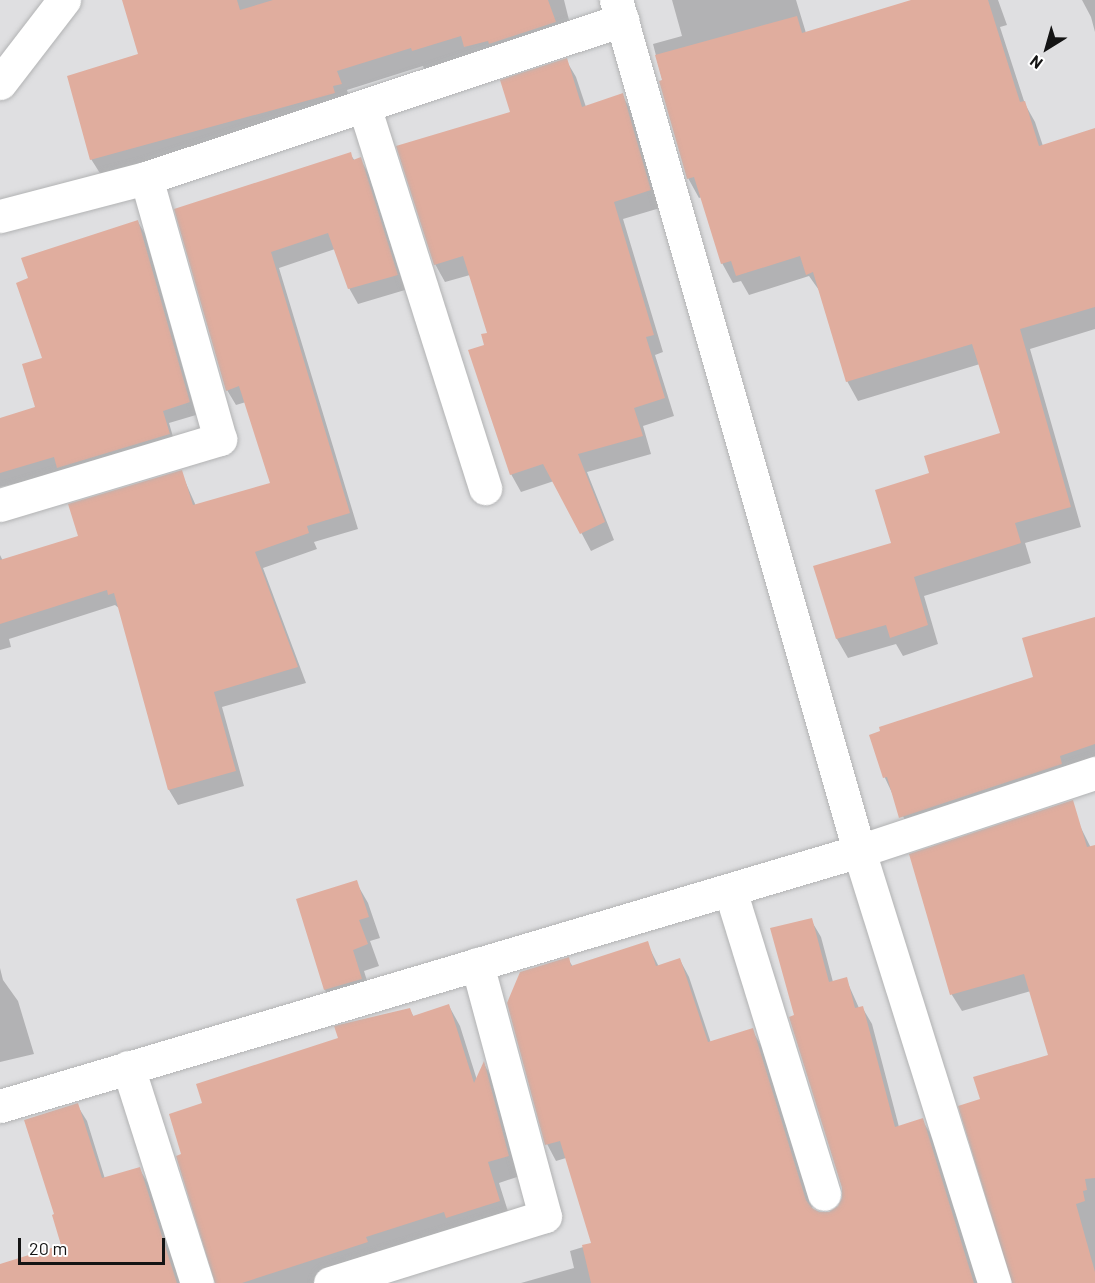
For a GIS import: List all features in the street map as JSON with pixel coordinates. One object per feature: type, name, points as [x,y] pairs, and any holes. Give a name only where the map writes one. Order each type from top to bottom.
[{"type":"street","points":[[0,83],[64,0]]},
{"type":"street","points":[[0,216],[146,178],[364,106],[619,10],[859,851],[994,1283]]},
{"type":"street","points":[[364,106],[485,488]]},
{"type":"street","points":[[0,505],[220,439],[146,178]]},
{"type":"street","points":[[0,1106],[859,851],[1095,773]]},
{"type":"street","points":[[730,890],[824,1194]]},
{"type":"street","points":[[330,1283],[545,1216],[477,964]]},
{"type":"street","points":[[128,1067],[197,1283]]},
{"type":"building","points":[[122,0],[237,0],[240,10],[273,0],[548,0],[556,22],[489,44],[488,41],[464,47],[461,36],[412,51],[411,48],[337,71],[342,84],[333,86],[335,93],[90,160],[67,76],[138,54]]},
{"type":"building","points":[[911,0],[988,0],[1020,102],[1025,101],[1039,146],[1095,128],[1095,307],[1020,329],[1071,507],[1015,523],[1021,543],[914,577],[928,625],[890,638],[886,625],[836,639],[813,566],[891,543],[875,490],[929,473],[924,456],[1000,433],[972,344],[846,382],[813,272],[806,275],[800,256],[736,276],[731,261],[721,264],[694,177],[687,179],[659,81],[662,80],[655,55],[797,16],[802,33]]},
{"type":"building","points":[[567,58],[582,107],[623,93],[651,190],[614,202],[654,335],[646,337],[665,398],[634,408],[643,436],[578,454],[605,522],[580,534],[543,464],[510,475],[468,350],[484,345],[481,334],[487,333],[463,256],[434,265],[396,146],[510,112],[500,80]]},
{"type":"building","points":[[351,152],[353,160],[361,157],[398,275],[348,289],[328,233],[271,252],[350,513],[307,526],[309,533],[255,552],[298,667],[214,692],[236,771],[168,790],[114,593],[108,595],[107,590],[0,624],[0,560],[78,536],[68,504],[182,470],[193,505],[270,483],[239,386],[226,391],[174,209]]},
{"type":"building","points":[[138,220],[190,402],[163,411],[170,434],[57,468],[54,457],[0,473],[0,418],[35,407],[22,364],[42,358],[16,283],[28,278],[21,258]]},
{"type":"building","points":[[1095,617],[1095,744],[1060,756],[1062,764],[899,818],[887,777],[883,778],[869,735],[880,731],[879,727],[1033,677],[1022,638]]},
{"type":"building","points":[[1073,800],[1087,847],[1095,845],[1095,1178],[1085,1179],[1087,1190],[1083,1191],[1085,1201],[1076,1204],[1095,1272],[1095,1283],[1012,1283],[958,1106],[980,1099],[973,1077],[1048,1055],[1024,974],[950,995],[909,854]]},
{"type":"building","points":[[357,880],[369,917],[359,920],[368,944],[353,950],[362,979],[324,990],[296,899]]},
{"type":"building","points":[[812,918],[829,982],[847,977],[855,1008],[863,1006],[895,1127],[923,1118],[974,1283],[591,1283],[582,1245],[591,1243],[560,1141],[545,1145],[507,1003],[520,972],[569,957],[571,966],[648,941],[656,966],[680,958],[708,1042],[753,1028],[806,1200],[812,1208],[819,1212],[829,1212],[838,1206],[842,1198],[842,1188],[789,1017],[794,1015],[770,928]]},
{"type":"building","points":[[449,1004],[474,1083],[484,1061],[509,1156],[488,1162],[500,1201],[446,1218],[444,1212],[366,1237],[368,1242],[242,1283],[215,1283],[176,1156],[181,1154],[169,1114],[202,1103],[196,1084],[338,1038],[334,1026],[410,1008],[413,1016]]},
{"type":"building","points":[[78,1103],[102,1178],[140,1167],[177,1283],[0,1283],[0,1264],[61,1245],[52,1215],[54,1214],[24,1120]]}]
